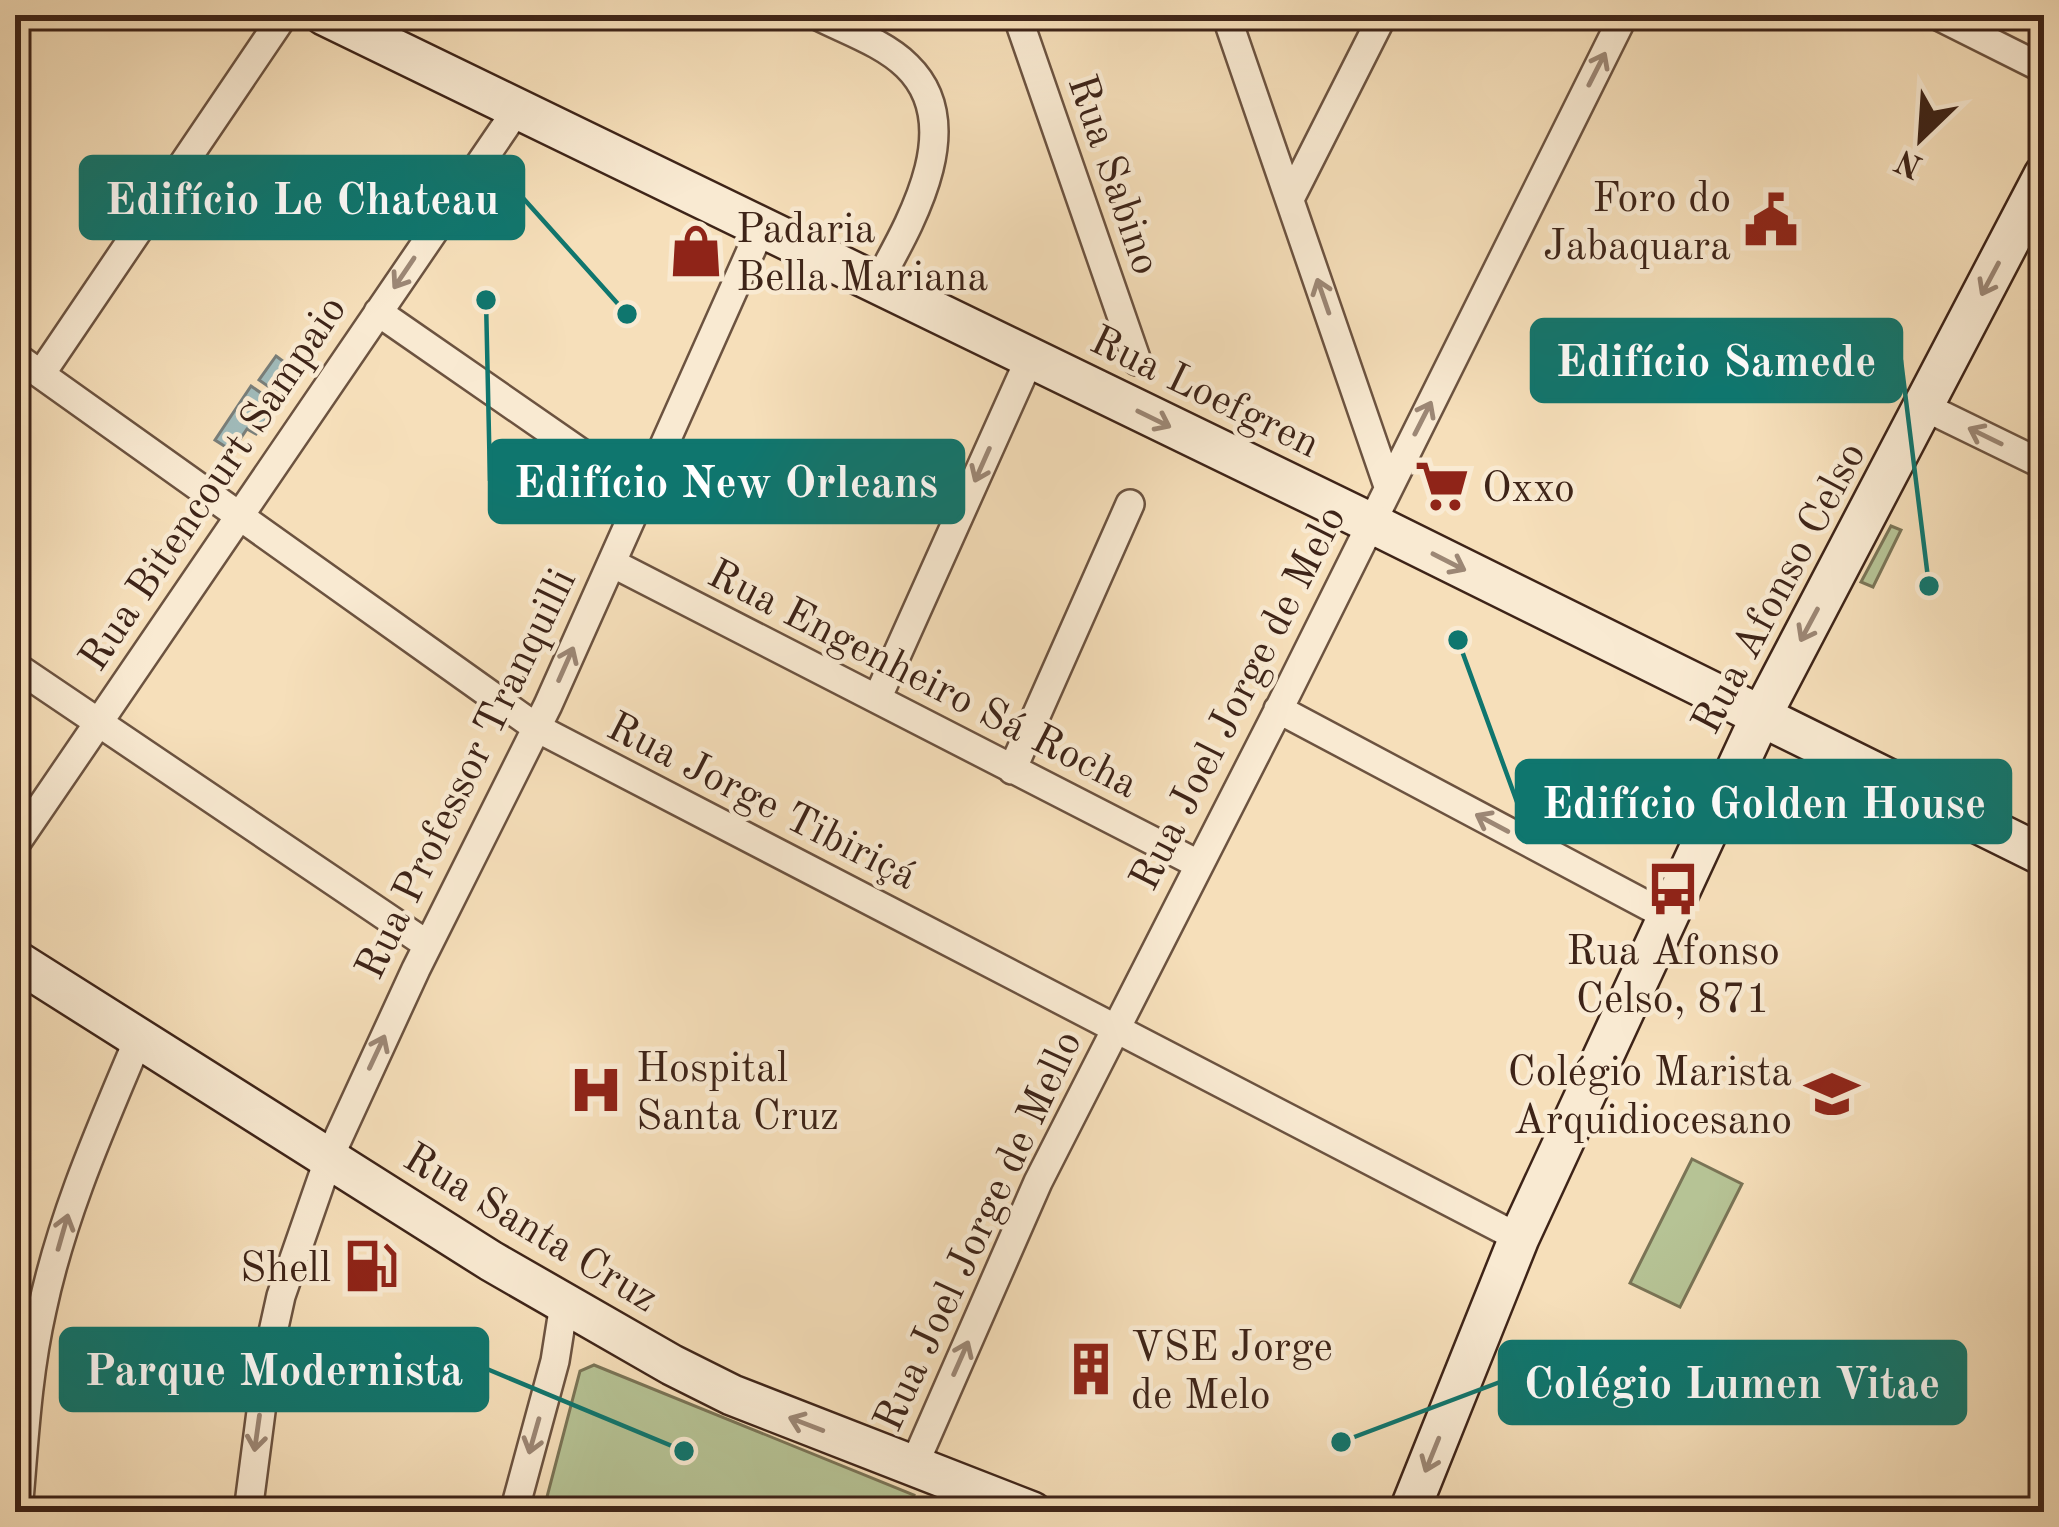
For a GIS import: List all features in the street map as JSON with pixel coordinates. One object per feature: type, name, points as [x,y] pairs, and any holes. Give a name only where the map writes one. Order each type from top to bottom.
[{"type":"street","points":[[41,374],[284,15]]},
{"type":"street","name":"Rua Loefgren","points":[[325,15],[2044,856]]},
{"type":"street","points":[[816,15],[905,63],[929,101],[932,135],[924,189],[878,284]]},
{"type":"street","name":"Rua Sabino","points":[[1017,15],[1137,361]]},
{"type":"street","points":[[1226,15],[1388,486]]},
{"type":"street","points":[[1290,199],[1383,15]]},
{"type":"street","name":"Rua Joel Jorge de Melo","points":[[1116,1030],[1624,15]]},
{"type":"street","points":[[1936,15],[2044,69]]},
{"type":"street","name":"Rua Bitencourt Sampaio","points":[[15,845],[518,108]]},
{"type":"street","name":"Rua Afonso Celso","points":[[1409,1512],[1519,1238],[1760,718],[2044,175]]},
{"type":"street","name":"Rua Professor Tranquilli","points":[[248,1512],[277,1314],[328,1158],[537,728],[762,226]]},
{"type":"street","points":[[378,312],[642,495]]},
{"type":"street","name":"Rua Jorge Tibiriçá","points":[[15,356],[537,728],[1519,1238]]},
{"type":"street","points":[[877,699],[1040,363]]},
{"type":"street","points":[[1925,407],[2044,465]]},
{"type":"street","points":[[1012,770],[1130,504]]},
{"type":"street","name":"Rua Engenheiro Sá Rocha","points":[[612,562],[1198,864]]},
{"type":"street","points":[[15,666],[428,945]]},
{"type":"street","points":[[1278,709],[1669,917]]},
{"type":"street","name":"Rua Santa Cruz","points":[[15,960],[576,1311],[732,1395],[1032,1512]]},
{"type":"street","name":"Rua Joel Jorge de Mello","points":[[914,1466],[1037,1182],[1116,1030]]},
{"type":"street","points":[[18,1512],[30,1375],[42,1307],[86,1163],[138,1040]]},
{"type":"street","points":[[514,1512],[555,1360],[576,1311]]},
{"type":"green space","points":[[1891,526],[1901,530],[1873,587],[1861,582]]},
{"type":"green space","points":[[1692,1159],[1742,1184],[1680,1307],[1630,1283]]},
{"type":"green space","points":[[594,1365],[914,1495],[908,1512],[543,1512],[580,1371]]},
{"type":"water","points":[[276,356],[299,373],[282,396],[259,380]]},
{"type":"water","points":[[251,386],[277,404],[256,434],[247,429],[232,451],[215,440]]},
{"type":"place","name":"Foro do Jabaquara","points":[[1771,220]]},
{"type":"place","name":"Padaria Bella Mariana","points":[[696,251]]},
{"type":"place","name":"Edifício New Orleans","points":[[486,300]]},
{"type":"place","name":"Edifício Le Chateau","points":[[627,314]]},
{"type":"place","name":"Oxxo","points":[[1442,486]]},
{"type":"place","name":"Edifício Samede","points":[[1929,586]]},
{"type":"place","name":"Edifício Golden House","points":[[1458,640]]},
{"type":"place","name":"Rua Afonso Celso, 871","points":[[1673,889]]},
{"type":"place","name":"Hospital Santa Cruz","points":[[596,1090]]},
{"type":"place","name":"Colégio Marista Arquidiocesano","points":[[1832,1094]]},
{"type":"place","name":"Shell","points":[[371,1266]]},
{"type":"place","name":"VSE Jorge de Melo","points":[[1091,1369]]},
{"type":"place","name":"Colégio Lumen Vitae","points":[[1341,1442]]},
{"type":"place","name":"Parque Modernista","points":[[684,1451]]}]
